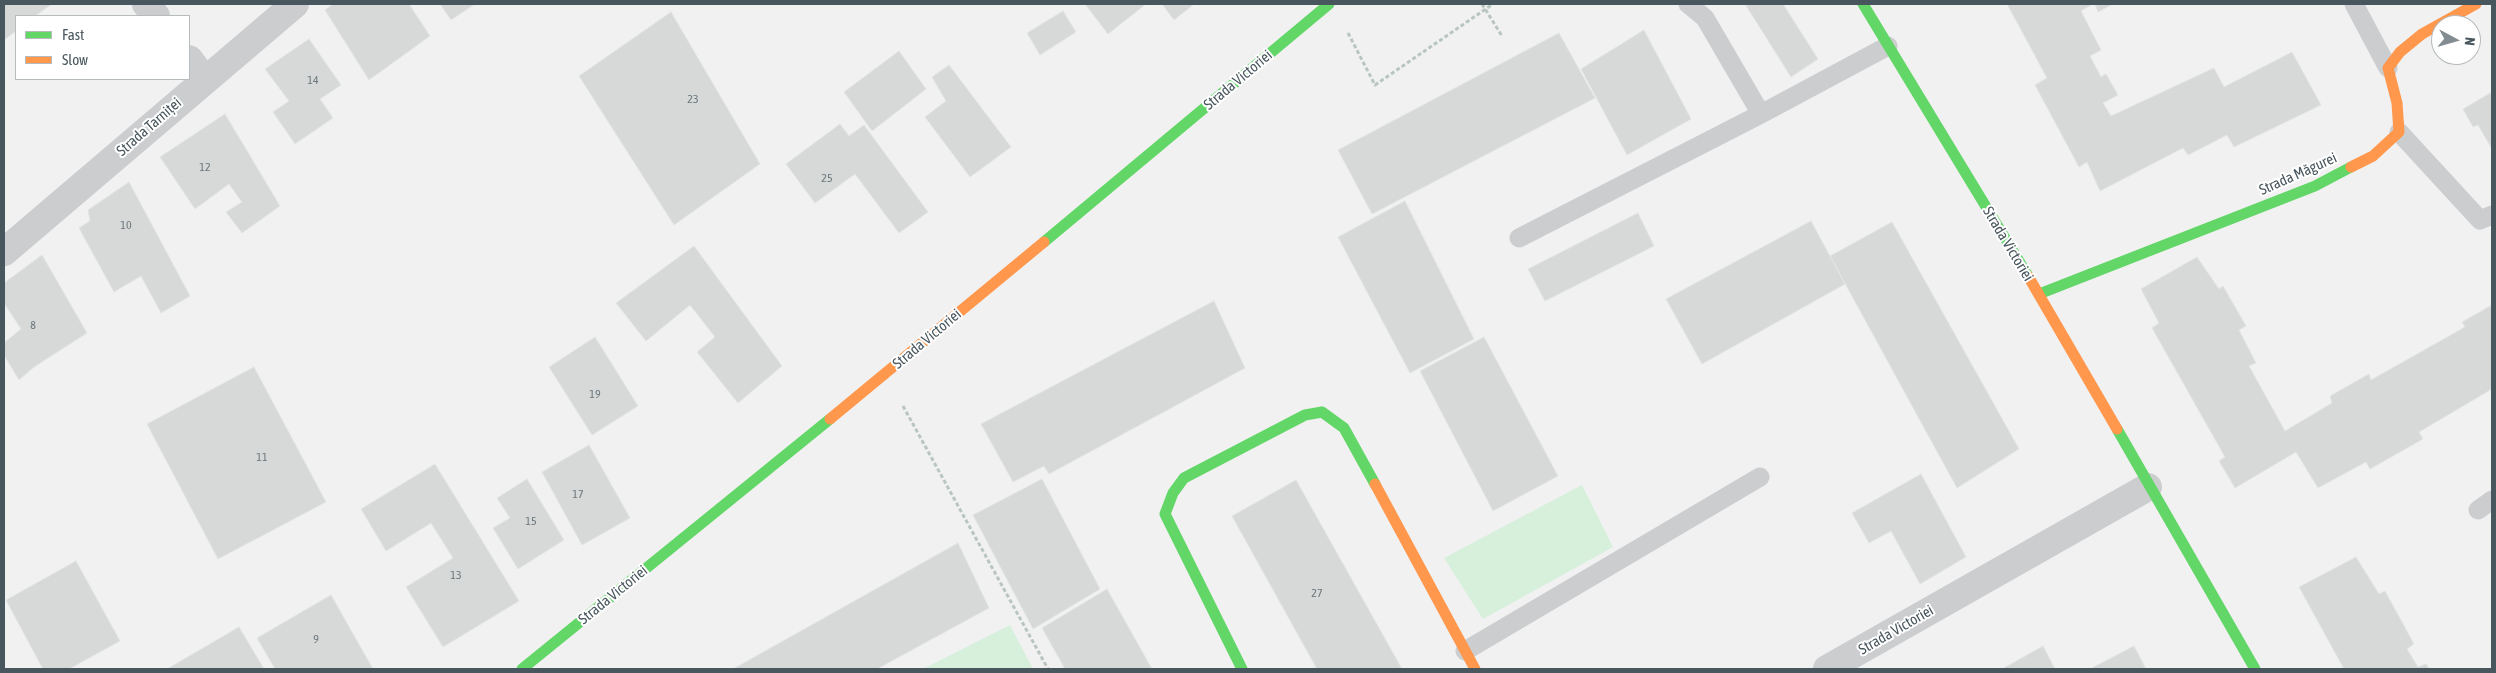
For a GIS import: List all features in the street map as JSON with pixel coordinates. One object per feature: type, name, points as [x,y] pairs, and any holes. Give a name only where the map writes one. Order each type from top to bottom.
[{"type":"street","points":[[146,4],[155,15]]},
{"type":"street","name":"Strada Tarniței","points":[[196,69],[295,4]]},
{"type":"street","name":"Strada Victoriei","points":[[531,666],[885,375],[1329,4]]},
{"type":"street","name":"Strada Victoriei","points":[[1862,4],[2039,294],[2148,487],[2255,669]]},
{"type":"street","points":[[2399,132],[2397,103],[2388,68],[2400,52],[2422,34],[2476,4]]},
{"type":"street","name":"Strada Tarniței","points":[[4,252],[184,80]]},
{"type":"street","name":"Strada Măgurei","points":[[2039,294],[2315,186],[2373,156],[2399,132]]},
{"type":"street","points":[[1242,669],[1165,514],[1173,493],[1184,478],[1305,415],[1322,412],[1344,428],[1475,669]]},
{"type":"street","name":"Strada Victoriei","points":[[1827,669],[2148,487]]},
{"type":"lane","points":[[1688,4],[1705,18],[1761,114]]},
{"type":"lane","points":[[2354,4],[2388,68]]},
{"type":"lane","points":[[1519,238],[1761,114],[1888,46]]},
{"type":"lane","points":[[2399,132],[2480,220],[2492,215]]},
{"type":"lane","points":[[1465,651],[1760,477]]},
{"type":"path","points":[[1482,4],[1502,36]]},
{"type":"path","points":[[1345,28],[1375,85],[1493,4]]},
{"type":"path","points":[[885,375],[1048,669]]},
{"type":"green space","points":[[1582,485],[1613,547],[1483,619],[1444,558]]},
{"type":"green space","points":[[1010,625],[1033,669],[923,669]]},
{"type":"building","points":[[4,4],[52,4],[36,15],[15,15],[15,32],[4,40]]},
{"type":"building","points":[[333,4],[409,4],[430,36],[369,80],[325,10]]},
{"type":"building","points":[[440,4],[475,4],[451,20]]},
{"type":"building","points":[[1085,4],[1146,4],[1108,34]]},
{"type":"building","points":[[1162,4],[1192,4],[1193,5],[1174,20]]},
{"type":"building","points":[[1745,4],[1783,4],[1818,59],[1791,77]]},
{"type":"building","points":[[2007,4],[2093,4],[2081,11],[2101,50],[2090,56],[2101,77],[2106,74],[2118,95],[2103,103],[2111,116],[2214,68],[2224,87],[2292,52],[2321,105],[2234,147],[2227,135],[2188,155],[2183,148],[2100,191],[2087,162],[2079,167],[2035,85],[2047,78]]},
{"type":"building","points":[[2095,4],[2113,4],[2098,12]]},
{"type":"building","points":[[1063,11],[1076,32],[1040,55],[1027,33]]},
{"type":"building","points":[[671,12],[760,164],[674,225],[579,76]]},
{"type":"building","points":[[1644,30],[1691,119],[1627,155],[1581,69]]},
{"type":"building","points":[[1559,33],[1595,98],[1372,214],[1338,150]]},
{"type":"building","points":[[309,39],[341,85],[320,99],[333,118],[295,144],[273,112],[289,101],[265,69]]},
{"type":"building","points":[[899,51],[926,89],[872,131],[844,92]]},
{"type":"building","points":[[949,65],[1011,147],[970,177],[925,117],[946,101],[932,77]]},
{"type":"building","points":[[2492,92],[2492,149],[2478,125],[2473,127],[2463,109]]},
{"type":"building","points":[[225,114],[280,206],[242,233],[226,212],[242,202],[229,184],[195,209],[160,157]]},
{"type":"building","points":[[840,124],[849,136],[864,125],[928,212],[899,233],[855,174],[815,203],[786,164]]},
{"type":"building","points":[[129,182],[190,296],[161,313],[141,276],[114,292],[79,228],[90,221],[88,210]]},
{"type":"building","points":[[1405,201],[1474,339],[1410,373],[1338,237]]},
{"type":"building","points":[[1638,213],[1654,246],[1545,301],[1528,269]]},
{"type":"building","points":[[1811,221],[1845,284],[1702,364],[1666,299]]},
{"type":"building","points":[[1892,222],[2019,449],[1957,488],[1830,256]]},
{"type":"building","points":[[694,246],[782,366],[738,403],[697,352],[715,337],[690,305],[646,341],[616,303]]},
{"type":"building","points":[[42,255],[87,333],[34,367],[19,380],[4,355],[4,343],[21,329],[4,303],[4,283]]},
{"type":"building","points":[[2197,257],[2219,289],[2223,286],[2246,326],[2239,330],[2256,363],[2249,366],[2285,431],[2332,403],[2330,396],[2369,374],[2371,380],[2465,327],[2462,322],[2492,305],[2492,389],[2419,432],[2423,439],[2370,469],[2366,462],[2318,488],[2296,452],[2235,488],[2219,461],[2225,457],[2152,328],[2159,323],[2141,289]]},
{"type":"building","points":[[1214,301],[1245,368],[1049,474],[1044,466],[1013,482],[981,424]]},
{"type":"building","points":[[595,337],[638,406],[592,435],[549,367]]},
{"type":"building","points":[[1484,337],[1558,476],[1493,511],[1420,371]]},
{"type":"building","points":[[254,367],[326,502],[218,559],[147,424]]},
{"type":"building","points":[[589,445],[630,518],[582,545],[542,472]]},
{"type":"building","points":[[435,464],[519,601],[443,647],[406,587],[453,558],[431,523],[386,551],[361,509]]},
{"type":"building","points":[[1921,474],[1966,557],[1920,584],[1891,531],[1869,543],[1852,513]]},
{"type":"building","points":[[527,479],[564,540],[518,569],[493,528],[510,518],[497,498]]},
{"type":"building","points":[[1042,479],[1100,589],[1033,629],[973,515]]},
{"type":"building","points":[[1296,480],[1402,669],[1317,669],[1232,516]]},
{"type":"building","points":[[958,543],[989,608],[877,669],[733,669]]},
{"type":"building","points":[[2356,557],[2379,594],[2385,591],[2414,644],[2407,649],[2418,667],[2426,664],[2429,669],[2344,669],[2299,587]]},
{"type":"building","points":[[76,561],[120,641],[69,669],[43,669],[6,600]]},
{"type":"building","points":[[1107,589],[1152,669],[1065,669],[1042,628]]},
{"type":"building","points":[[331,595],[373,669],[275,669],[257,638]]},
{"type":"building","points":[[239,627],[264,669],[167,669]]},
{"type":"building","points":[[2043,646],[2055,669],[2002,669]]},
{"type":"building","points":[[2134,646],[2146,669],[2090,669]]},
{"type":"traffic: fast","points":[[1044,242],[1329,4]]},
{"type":"traffic: fast","points":[[1863,4],[2028,276]]},
{"type":"traffic: fast","points":[[2039,294],[2315,186],[2351,167]]},
{"type":"traffic: fast","points":[[1242,669],[1165,514],[1173,493],[1184,478],[1305,415],[1322,412],[1344,428],[1375,484]]},
{"type":"traffic: fast","points":[[522,669],[830,419]]},
{"type":"traffic: fast","points":[[2117,429],[2255,669]]},
{"type":"traffic: slow","points":[[2351,167],[2373,156],[2399,132],[2397,103],[2388,68],[2400,52],[2422,34],[2476,4]]},
{"type":"traffic: slow","points":[[830,419],[1044,242]]},
{"type":"traffic: slow","points":[[2028,276],[2117,429]]},
{"type":"traffic: slow","points":[[1375,484],[1475,669]]}]
